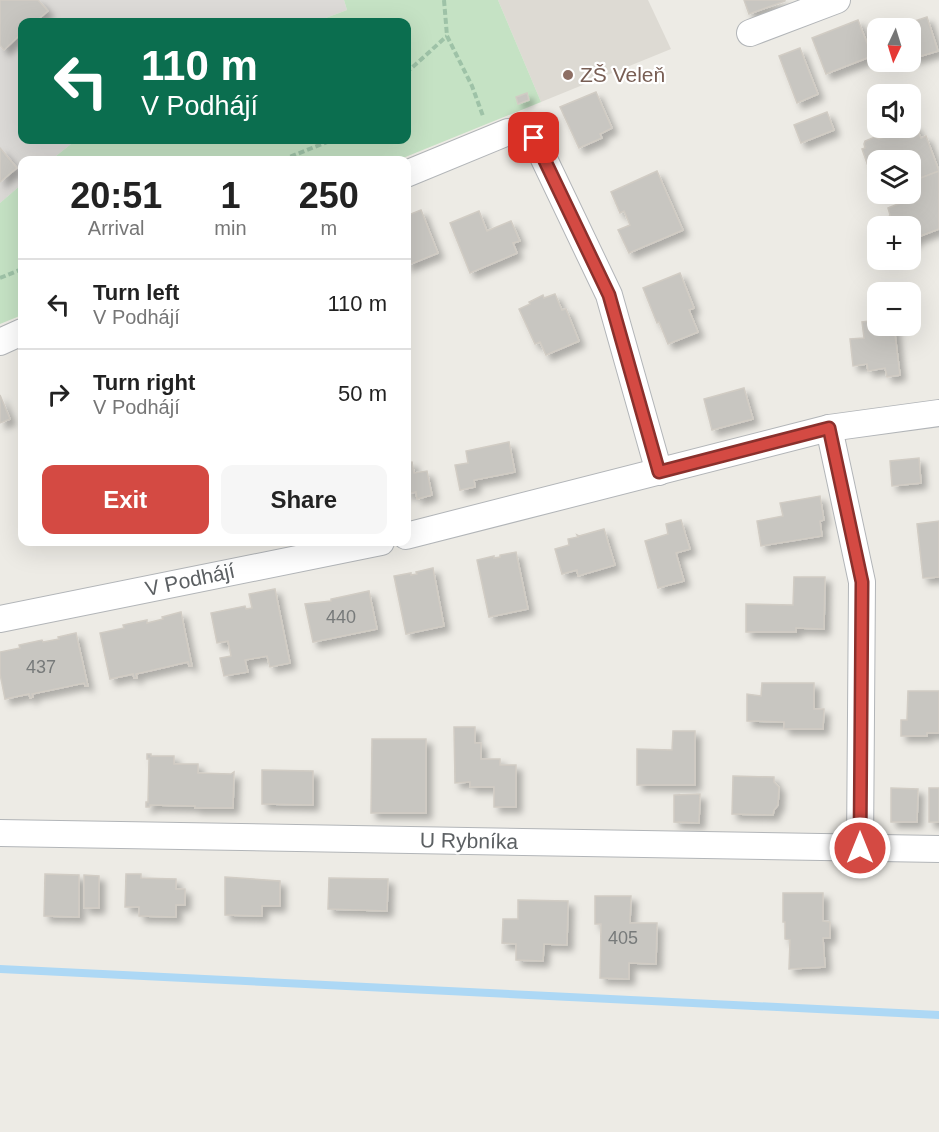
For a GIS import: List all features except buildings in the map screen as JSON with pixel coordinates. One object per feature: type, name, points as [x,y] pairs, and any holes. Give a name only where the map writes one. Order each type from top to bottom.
[{"type":"street","points":[[750,33],[837,0]]},
{"type":"street","points":[[411,172],[508,132],[534,138],[609,295],[659,472]]},
{"type":"street","points":[[0,342],[18,334]]},
{"type":"street","points":[[411,535],[829,428],[939,413]]},
{"type":"street","points":[[829,428],[862,582],[860,848]]},
{"type":"street","name":"V Podhájí","points":[[0,619],[361,546]]},
{"type":"street","name":"U Rybníka","points":[[0,834],[939,849]]},
{"type":"path","points":[[444,0],[447,36],[472,86],[491,139]]},
{"type":"path","points":[[411,68],[447,36]]},
{"type":"path","points":[[292,156],[322,144]]},
{"type":"path","points":[[0,278],[18,271]]},
{"type":"shaded area","points":[[0,0],[344,0],[347,10],[326,18],[18,18],[18,144],[71,144],[56,156],[18,156],[18,187],[0,203]]},
{"type":"shaded area","name":"ZŠ Veleň","points":[[498,0],[648,0],[671,49],[541,102]]},
{"type":"green space","points":[[344,0],[498,0],[541,102],[408,156],[56,156],[71,144],[411,144],[411,18],[326,18],[347,10]]},
{"type":"green space","points":[[18,187],[18,317],[0,324],[0,203]]},
{"type":"waterway","points":[[0,969],[939,1015]]},
{"type":"place","name":"ZŠ Veleň","points":[[568,75]]},
{"type":"route","points":[[534,138],[609,295],[659,472],[829,428],[862,582],[860,848]]}]
